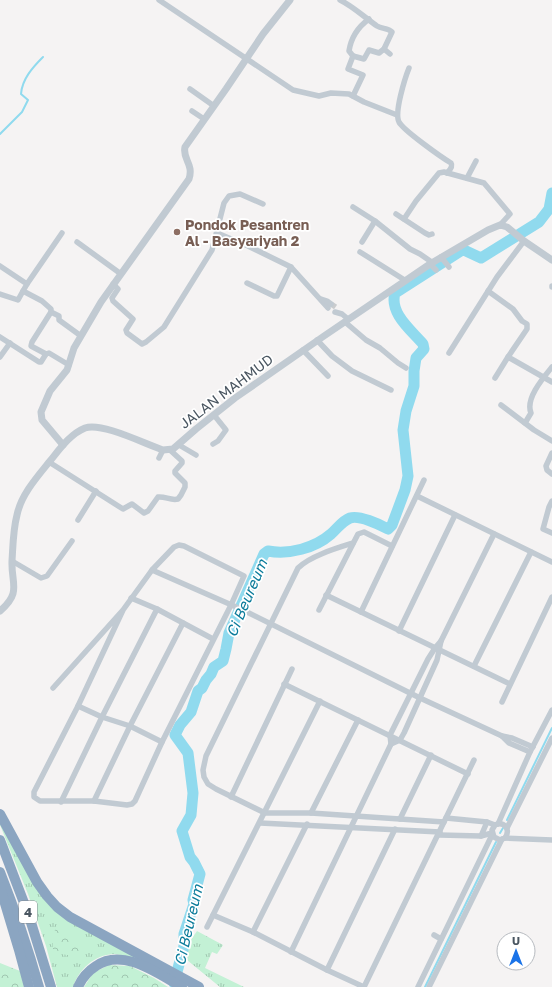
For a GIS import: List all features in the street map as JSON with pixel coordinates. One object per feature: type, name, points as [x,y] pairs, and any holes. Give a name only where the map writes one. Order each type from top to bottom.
[{"type":"highway","points":[[0,814],[37,882],[57,907],[158,969],[186,984],[199,987]]},
{"type":"highway","name":"4","points":[[0,840],[29,916],[51,987]]},
{"type":"highway","name":"4","points":[[0,872],[12,901],[39,987]]},
{"type":"highway","points":[[0,887],[28,987]]},
{"type":"highway","points":[[78,987],[81,980],[89,970],[101,962],[113,959],[127,960],[158,969]]},
{"type":"street","points":[[159,0],[293,90],[319,96],[330,93],[349,94],[364,102],[397,115]]},
{"type":"street","points":[[63,445],[43,422],[41,413],[50,391],[67,370],[74,348],[113,284],[189,179],[191,168],[184,150],[246,59],[280,11],[290,0]]},
{"type":"street","points":[[340,0],[350,5],[369,19],[379,27],[391,31],[392,34],[388,39],[384,50],[380,53],[369,50],[364,59],[353,56],[349,51],[351,40],[362,24],[369,19]]},
{"type":"street","points":[[384,50],[390,54]]},
{"type":"street","points":[[353,56],[348,70],[363,75],[353,96]]},
{"type":"street","points":[[409,68],[404,80],[397,115],[399,123],[436,154],[451,162],[451,169],[447,173]]},
{"type":"street","points":[[190,89],[214,106]]},
{"type":"street","points":[[192,111],[204,119]]},
{"type":"street","points":[[467,178],[476,160]]},
{"type":"street","points":[[404,219],[416,201],[439,174],[447,173],[467,178],[484,183],[510,214],[500,225],[504,225],[552,260]]},
{"type":"street","points":[[113,284],[118,289],[112,298],[113,301],[133,319],[126,330],[127,333],[142,344],[146,342],[164,327],[212,250],[224,203],[229,196],[240,194],[263,204]]},
{"type":"street","points":[[353,207],[375,221],[410,249],[420,254],[433,266]]},
{"type":"street","points":[[396,214],[425,233],[429,235],[432,234]]},
{"type":"street","points":[[362,242],[375,221]]},
{"type":"street","name":"JALAN MAHMUD","points":[[167,450],[179,445],[214,415],[345,319],[405,281],[433,266],[445,262],[488,230],[500,225]]},
{"type":"street","points":[[0,294],[18,300],[62,232]]},
{"type":"street","points":[[217,233],[248,246],[290,267],[321,299],[330,306]]},
{"type":"street","points":[[449,353],[497,276],[523,240]]},
{"type":"street","points":[[77,242],[121,274]]},
{"type":"street","points":[[360,252],[405,281]]},
{"type":"street","points":[[0,266],[27,284]]},
{"type":"street","points":[[246,283],[277,296],[290,267]]},
{"type":"street","points":[[23,291],[42,301],[51,309],[51,312],[59,316],[58,320],[61,323],[81,336]]},
{"type":"street","points":[[488,291],[513,309],[522,321],[527,324],[527,329],[495,378]]},
{"type":"street","points":[[336,310],[366,340],[380,348],[406,368]]},
{"type":"street","points":[[51,312],[31,346],[46,354],[52,354],[68,365]]},
{"type":"street","points":[[0,337],[39,362],[41,362],[46,354]]},
{"type":"street","points":[[317,340],[332,356],[352,371],[391,390]]},
{"type":"street","points":[[0,357],[10,343]]},
{"type":"street","points":[[303,350],[328,376]]},
{"type":"street","points":[[508,357],[552,382]]},
{"type":"street","points":[[525,423],[531,413],[529,401],[543,377],[552,367]]},
{"type":"street","points":[[501,405],[552,441]]},
{"type":"street","points":[[213,444],[218,441],[226,430],[214,415]]},
{"type":"street","points":[[0,611],[8,604],[13,594],[14,583],[12,561],[16,516],[21,502],[50,462],[63,445],[84,428],[98,427],[167,450],[182,461],[175,473],[185,483],[185,487],[178,499],[172,500],[158,497],[148,511],[144,513],[132,504],[123,509],[50,462]]},
{"type":"street","points":[[179,445],[196,456]]},
{"type":"street","points":[[159,458],[167,450]]},
{"type":"street","points":[[552,453],[546,466],[547,470],[552,474]]},
{"type":"street","points":[[361,612],[424,480]]},
{"type":"street","points":[[78,520],[96,491]]},
{"type":"street","points":[[417,496],[552,562]]},
{"type":"street","points":[[552,501],[543,529],[552,533]]},
{"type":"street","points":[[399,631],[455,515]]},
{"type":"street","points":[[319,610],[358,534],[364,532],[392,546]]},
{"type":"street","points":[[392,744],[390,735],[411,693],[437,649],[494,534]]},
{"type":"street","points":[[12,561],[41,578],[44,578],[72,541]]},
{"type":"street","points":[[353,543],[339,547],[302,564],[292,581],[203,763],[204,777],[208,784],[265,813],[311,813],[400,819],[487,822],[496,825],[504,824],[507,828]]},
{"type":"street","points":[[53,688],[123,610],[152,570],[174,547],[179,545],[184,546],[244,576],[233,606],[213,639],[162,742],[135,801],[132,804],[127,805],[94,801],[40,801],[34,797],[34,792],[78,706],[123,610]]},
{"type":"street","points":[[474,666],[531,552]]},
{"type":"street","points":[[152,570],[243,610],[420,698],[502,736],[509,743],[531,750]]},
{"type":"street","points":[[326,595],[510,684]]},
{"type":"street","points":[[502,702],[552,597]]},
{"type":"street","points":[[131,598],[157,609],[213,639]]},
{"type":"street","points":[[61,802],[157,609]]},
{"type":"street","points":[[94,801],[130,726],[183,623]]},
{"type":"street","points":[[291,952],[392,744],[400,740],[420,698],[437,649]]},
{"type":"street","points":[[231,796],[292,669]]},
{"type":"street","points":[[284,684],[468,774]]},
{"type":"street","points":[[207,927],[320,701]]},
{"type":"street","points":[[78,706],[102,717],[130,726],[162,742]]},
{"type":"street","points":[[418,987],[531,750],[552,710]]},
{"type":"street","points":[[311,813],[358,720]]},
{"type":"street","points":[[429,987],[505,837],[507,828],[552,738]]},
{"type":"street","points":[[400,819],[431,755]]},
{"type":"street","points":[[214,915],[253,932],[326,970],[364,987],[474,760]]},
{"type":"street","points":[[481,836],[487,822]]},
{"type":"street","points":[[260,823],[396,829],[439,834],[481,836],[492,834]]},
{"type":"street","points":[[253,932],[307,824]]},
{"type":"street","points":[[326,970],[396,829]]},
{"type":"street","points":[[492,834],[496,839],[505,837],[552,840]]},
{"type":"street","points":[[434,935],[441,939]]},
{"type":"green space","points":[[0,822],[56,910],[136,958],[114,954],[100,957],[88,964],[83,969],[73,987],[57,987],[46,946],[28,894]]},
{"type":"green space","points":[[62,925],[82,943],[85,947],[85,953],[69,955],[60,953],[53,949],[53,933],[58,926]]},
{"type":"green space","points":[[197,931],[223,945],[217,954],[212,952],[205,968],[244,987],[220,987],[187,960],[188,944]]},
{"type":"green space","points":[[0,963],[20,971],[24,987],[0,987]]},
{"type":"green space","points":[[109,965],[130,966],[168,987],[84,987],[93,973]]},
{"type":"waterway","points":[[0,134],[22,112],[28,100],[21,94],[23,83],[32,69],[43,57]]},
{"type":"waterway","name":"Ci Beureum","points":[[174,983],[184,946],[184,934],[194,904],[193,900],[200,874],[190,857],[182,831],[191,815],[193,793],[188,753],[175,735],[180,725],[191,712],[198,691],[202,688],[214,667],[223,661],[229,633],[264,554],[268,551],[284,552],[310,547],[325,539],[347,519],[354,517],[364,519],[388,529],[392,525],[405,490],[408,476],[403,430],[406,411],[414,386],[416,358],[424,349],[423,344],[407,327],[398,314],[395,307],[395,293],[462,250],[481,258],[539,222],[549,209],[552,193]]},
{"type":"waterway","points":[[507,820],[552,728]]},
{"type":"waterway","points":[[500,833],[503,828]]},
{"type":"waterway","points":[[425,987],[496,842]]},
{"type":"tunnel","points":[[331,304],[337,308]]},
{"type":"place","name":"Pondok Pesantren Al - Basyariyah 2","points":[[177,232]]}]
